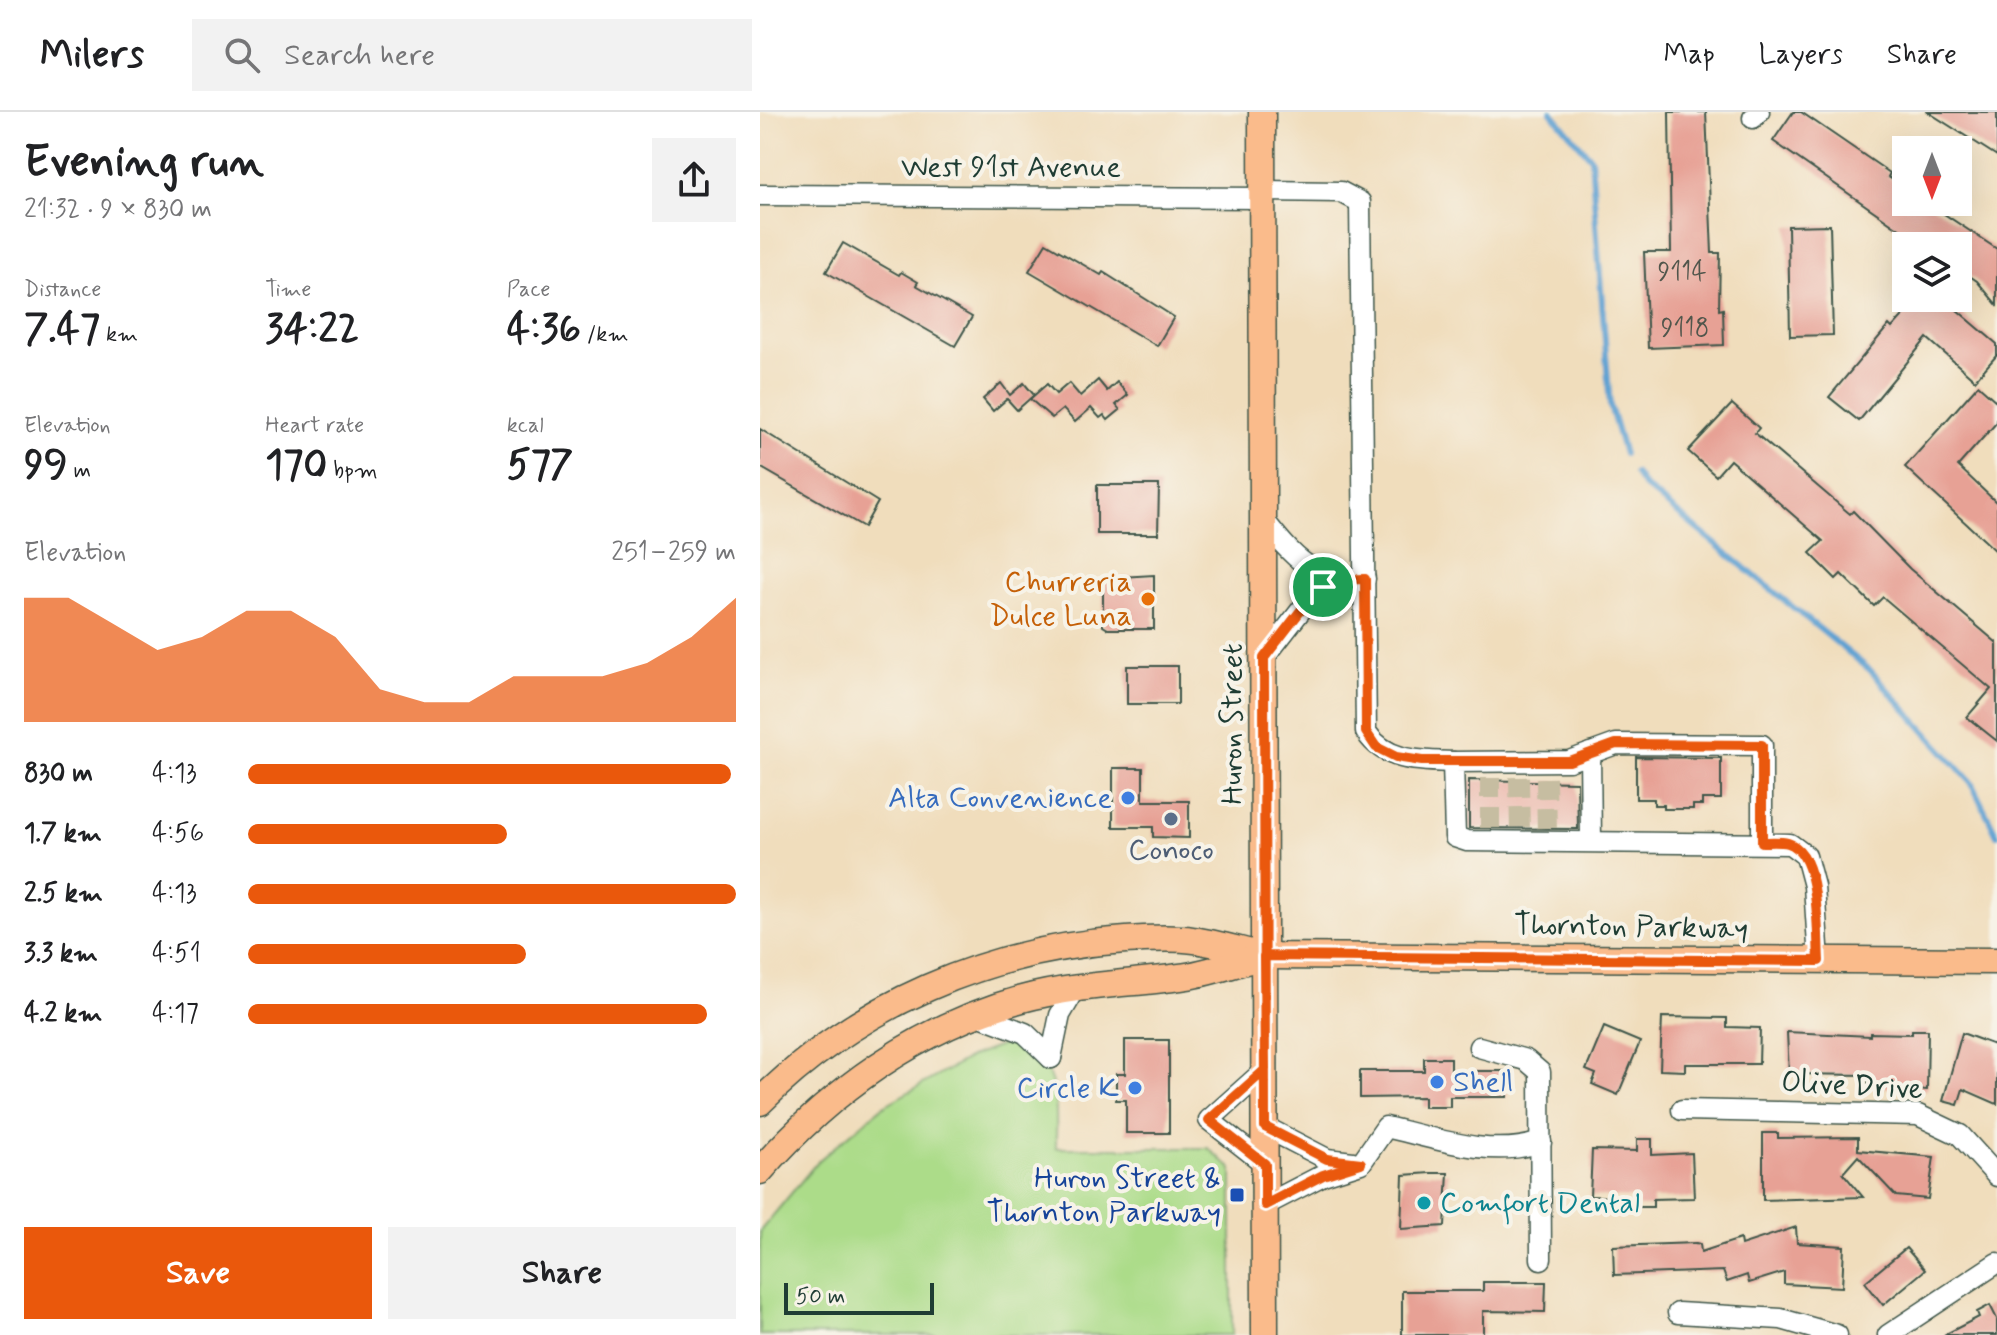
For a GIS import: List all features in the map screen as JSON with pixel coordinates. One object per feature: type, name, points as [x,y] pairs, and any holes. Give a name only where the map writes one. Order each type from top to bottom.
[{"type":"main road","name":"Huron Street","points":[[1262,112],[1265,1335]]},
{"type":"main road","name":"Thornton Parkway","points":[[760,1102],[794,1070],[865,1020],[985,964],[1070,946],[1142,939],[1191,939],[1264,956],[1997,961]]},
{"type":"main road","name":"Thornton Parkway","points":[[761,1167],[821,1108],[856,1082],[915,1043],[975,1014],[1076,988],[1182,977],[1264,956]]},
{"type":"street","name":"West 91st Avenue","points":[[760,195],[1262,195],[1341,192],[1360,202],[1365,579]]},
{"type":"street","points":[[1263,519],[1302,563],[1336,580],[1365,579],[1366,732],[1376,747],[1396,757],[1453,762],[1489,770],[1546,770],[1616,744],[1762,745],[1762,842]]},
{"type":"street","points":[[1264,658],[1312,596],[1336,580]]},
{"type":"street","points":[[1590,753],[1591,841]]},
{"type":"street","points":[[1453,762],[1455,837],[1790,844],[1806,856],[1814,886],[1819,961]]},
{"type":"street","points":[[975,1014],[1025,1033],[1051,1058],[1060,1015],[1076,988]]},
{"type":"street","points":[[1479,1047],[1526,1060],[1540,1072],[1541,1259]]},
{"type":"street","points":[[1265,1070],[1209,1120],[1265,1164]]},
{"type":"street","name":"Olive Drive","points":[[1682,1110],[1918,1115],[1960,1135],[1997,1176]]},
{"type":"street","points":[[1265,1127],[1327,1159],[1361,1163]]},
{"type":"street","points":[[1265,1205],[1323,1175],[1361,1163],[1386,1127],[1478,1148],[1512,1148],[1541,1142]]},
{"type":"street","points":[[1888,1335],[1997,1263]]},
{"type":"street","points":[[1678,1313],[1781,1319],[1837,1335]]},
{"type":"green space","points":[[1010,1042],[1027,1050],[1047,1072],[1055,1099],[1056,1148],[1208,1148],[1232,1169],[1232,1335],[760,1335],[760,1231],[818,1161],[882,1107],[971,1057]]},
{"type":"building","points":[[1669,112],[1706,112],[1712,253],[1720,253],[1719,310],[1723,309],[1724,345],[1648,348],[1644,252],[1671,252]]},
{"type":"building","points":[[1793,112],[1801,112],[1890,173],[1892,216],[1947,216],[1971,232],[1904,232],[1773,141]]},
{"type":"building","points":[[1928,112],[1997,112],[1997,156],[1972,140],[1972,136],[1966,136]]},
{"type":"building","points":[[1830,225],[1833,335],[1790,336],[1788,226]]},
{"type":"building","points":[[1972,232],[1997,249],[1997,305],[1972,278]]},
{"type":"building","points":[[843,243],[899,275],[901,272],[918,282],[916,285],[972,317],[955,346],[826,272]]},
{"type":"building","points":[[1046,243],[1101,275],[1103,272],[1174,317],[1157,346],[1029,271]]},
{"type":"building","points":[[1906,312],[1959,312],[1997,344],[1997,355],[1975,380],[1927,338],[1859,421],[1829,397],[1889,325],[1892,328]]},
{"type":"building","points":[[1098,380],[1107,391],[1117,382],[1128,395],[1116,405],[1120,410],[1108,420],[1104,415],[1100,418],[1091,408],[1075,422],[1063,409],[1052,418],[1030,399],[1047,384],[1056,394],[1069,383],[1080,396]]},
{"type":"building","points":[[1001,383],[1010,395],[1024,383],[1034,395],[1017,410],[1007,399],[993,411],[983,399]]},
{"type":"building","points":[[1978,385],[1997,402],[1997,422],[1958,466],[1997,503],[1997,552],[1905,467]]},
{"type":"building","points":[[1732,404],[1759,428],[1755,433],[1850,514],[1853,511],[1910,569],[1997,643],[1997,741],[1967,717],[1991,689],[1883,597],[1874,606],[1841,574],[1836,579],[1810,553],[1823,541],[1730,460],[1716,476],[1688,451]]},
{"type":"building","points":[[760,429],[878,502],[864,527],[760,467]]},
{"type":"building","points":[[1097,485],[1159,485],[1158,534],[1097,534]]},
{"type":"building","points":[[1154,575],[1154,629],[1108,629],[1103,626],[1103,578]]},
{"type":"building","points":[[1127,666],[1178,666],[1178,704],[1127,704]]},
{"type":"building","points":[[1636,757],[1721,758],[1721,799],[1702,799],[1702,805],[1693,805],[1693,809],[1664,809],[1664,805],[1654,805],[1654,799],[1636,799]]},
{"type":"building","points":[[1113,768],[1143,768],[1143,801],[1189,801],[1189,838],[1153,837],[1153,827],[1113,827]]},
{"type":"building","points":[[1469,780],[1577,782],[1578,829],[1469,828]]},
{"type":"building","points":[[1662,1017],[1727,1018],[1727,1027],[1760,1028],[1759,1064],[1685,1064],[1685,1071],[1660,1070]]},
{"type":"building","points":[[1604,1027],[1640,1042],[1618,1095],[1592,1084],[1596,1074],[1586,1070]]},
{"type":"building","points":[[1912,1030],[1928,1030],[1927,1090],[1868,1086],[1869,1075],[1789,1074],[1787,1032],[1870,1036],[1870,1033],[1912,1034]]},
{"type":"building","points":[[1962,1033],[1997,1046],[1997,1104],[1963,1089],[1958,1105],[1943,1101]]},
{"type":"building","name":"Circle K","points":[[1125,1040],[1169,1040],[1169,1133],[1126,1133],[1126,1100],[1116,1100],[1116,1074],[1125,1074]]},
{"type":"building","name":"Shell","points":[[1424,1058],[1451,1058],[1451,1071],[1507,1071],[1507,1097],[1450,1097],[1450,1107],[1424,1107],[1424,1097],[1360,1098],[1360,1071],[1424,1071]]},
{"type":"building","points":[[1763,1133],[1778,1133],[1778,1138],[1858,1137],[1858,1150],[1934,1157],[1928,1199],[1896,1196],[1858,1156],[1843,1173],[1863,1197],[1763,1200]]},
{"type":"building","points":[[1637,1139],[1652,1139],[1652,1155],[1692,1153],[1694,1198],[1653,1199],[1653,1207],[1638,1207],[1638,1198],[1590,1196],[1592,1150],[1637,1151]]},
{"type":"building","name":"Comfort Dental","points":[[1448,1173],[1445,1226],[1401,1229],[1403,1175]]},
{"type":"building","points":[[1796,1227],[1797,1243],[1844,1246],[1842,1287],[1784,1284],[1784,1272],[1749,1283],[1747,1275],[1727,1282],[1723,1271],[1614,1275],[1613,1246],[1696,1243],[1700,1244],[1701,1252],[1740,1239],[1741,1245]]},
{"type":"building","points":[[1906,1248],[1925,1270],[1883,1305],[1865,1282]]},
{"type":"building","points":[[1483,1282],[1546,1282],[1545,1312],[1483,1311],[1483,1335],[1402,1335],[1402,1291],[1483,1291]]},
{"type":"building","points":[[1990,1305],[1997,1319],[1997,1335],[1944,1335],[1979,1317],[1977,1312]]},
{"type":"waterway","points":[[1551,112],[1591,158],[1610,406],[1624,454]]},
{"type":"waterway","points":[[1635,473],[1643,485],[1870,670],[1971,782],[1997,835]]},
{"type":"tunnel","points":[[1519,777],[1520,836]]},
{"type":"tunnel","points":[[1490,778],[1490,835]]},
{"type":"tunnel","points":[[1546,778],[1547,836]]},
{"type":"place","name":"Churreria Dulce Luna","points":[[1148,599]]},
{"type":"place","name":"Alta Convenience","points":[[1128,798]]},
{"type":"place","name":"Conoco","points":[[1171,819]]},
{"type":"place","name":"Shell","points":[[1437,1082]]},
{"type":"place","name":"Circle K","points":[[1135,1088]]},
{"type":"place","name":"Huron Street & Thornton Parkway","points":[[1237,1195]]},
{"type":"place","name":"Comfort Dental","points":[[1424,1203]]},
{"type":"route","points":[[1323,587],[1294,617],[1264,658],[1264,1011],[1265,1070],[1265,1127],[1327,1159],[1361,1163],[1323,1175],[1265,1205],[1265,1164],[1209,1120],[1265,1070],[1264,956],[1402,957],[1585,957],[1819,961],[1814,886],[1806,856],[1790,844],[1762,842],[1762,745],[1616,744],[1569,761],[1453,762],[1396,757],[1376,747],[1366,732],[1365,579],[1336,580],[1323,587]]}]
